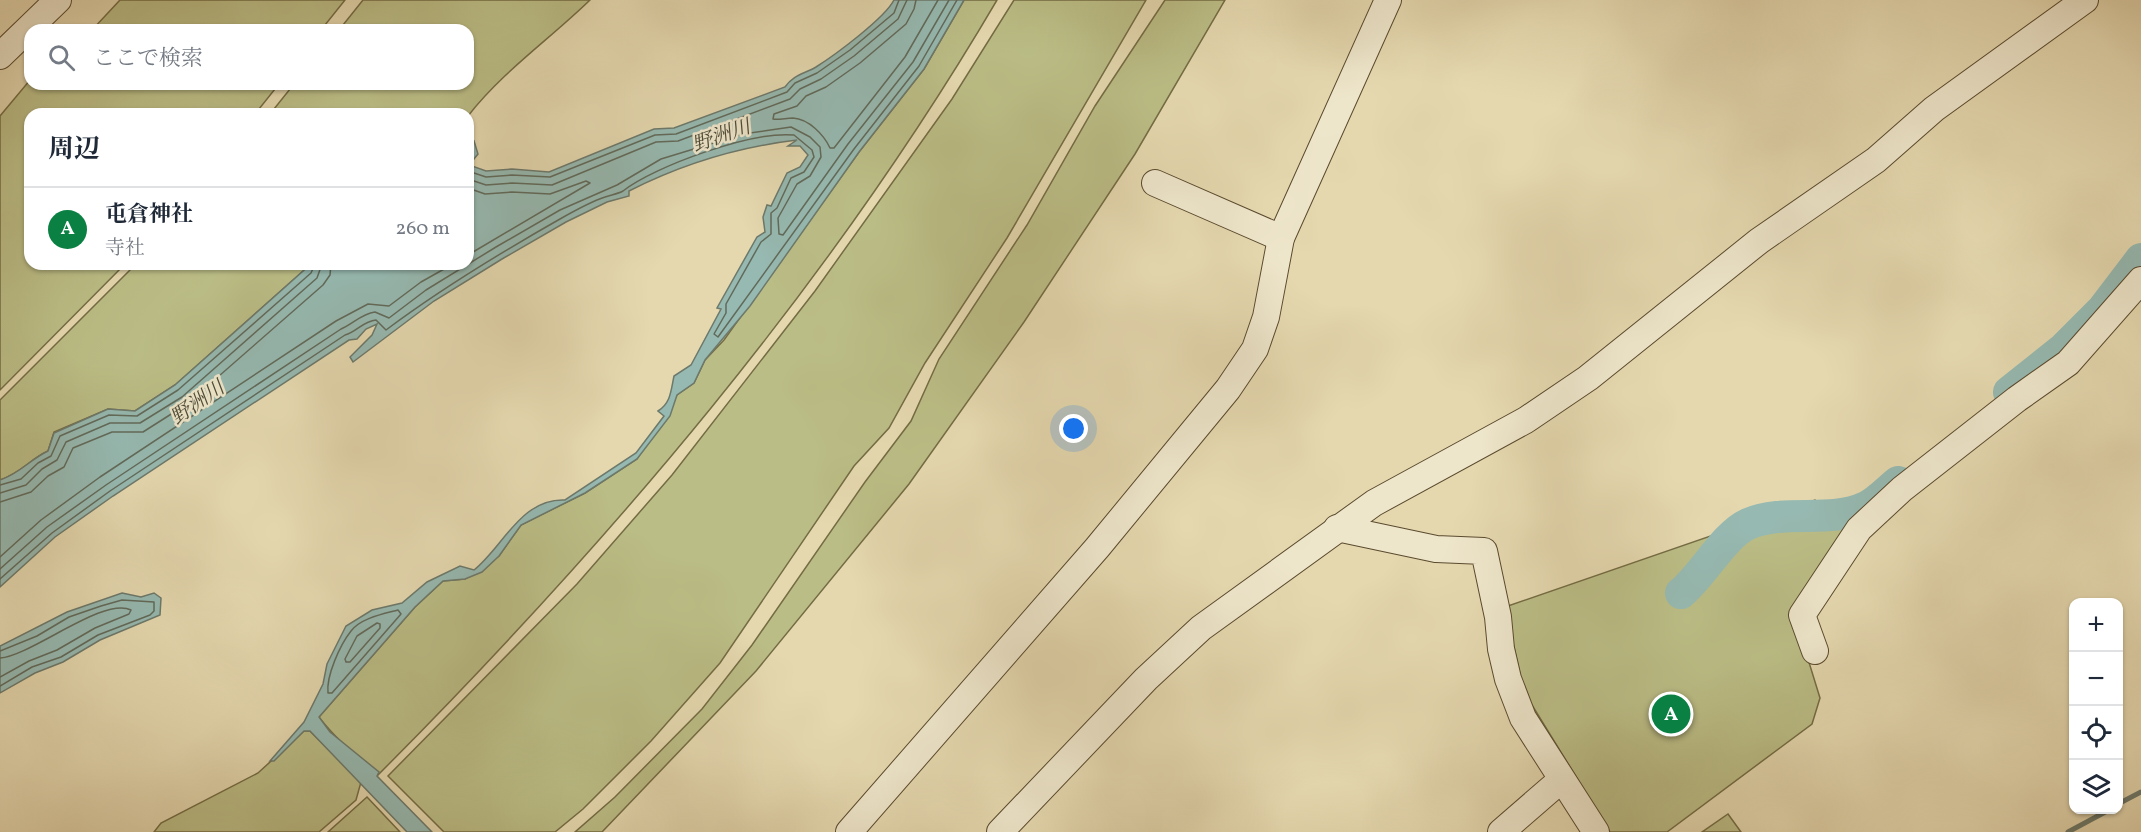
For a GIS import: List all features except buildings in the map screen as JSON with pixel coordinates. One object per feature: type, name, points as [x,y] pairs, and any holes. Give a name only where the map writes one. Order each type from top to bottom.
[{"type":"street","points":[[33,24],[58,0]]},
{"type":"street","points":[[849,832],[1097,548],[1228,389],[1255,349],[1266,317],[1281,238],[1388,0]]},
{"type":"street","points":[[1000,832],[1146,679],[1201,628],[1374,503],[1526,420],[1588,378],[1759,241],[1876,160],[1934,109],[2085,0]]},
{"type":"street","points":[[0,56],[24,33]]},
{"type":"street","points":[[1155,183],[1281,238]]},
{"type":"street","points":[[1815,651],[1803,615],[1859,529],[1902,489],[2017,399],[2068,363],[2141,280]]},
{"type":"street","points":[[1337,528],[1436,549],[1484,551],[1508,679],[1523,718],[1596,832]]},
{"type":"street","points":[[1501,832],[1562,780]]},
{"type":"green space","points":[[120,0],[345,0],[326,24],[98,24]]},
{"type":"green space","points":[[363,0],[590,0],[511,70],[474,109],[275,108],[289,90],[474,90],[474,24],[344,24]]},
{"type":"green space","points":[[964,0],[997,0],[932,106],[862,209],[788,310],[711,408],[549,596],[377,776],[339,740],[319,717],[415,607],[443,581],[465,579],[499,556],[521,525],[585,493],[637,459],[677,395],[694,383],[705,360],[724,340],[859,152],[924,69]]},
{"type":"green space","points":[[1014,0],[1146,0],[1007,238],[925,363],[889,428],[854,466],[720,663],[651,741],[583,809],[555,832],[444,832],[388,776],[577,584],[672,475],[815,291],[952,99]]},
{"type":"green space","points":[[1165,0],[1225,0],[1135,154],[1024,322],[909,484],[756,671],[602,832],[575,832],[615,797],[702,709],[752,645],[865,482],[911,421],[939,359],[1027,225],[1095,106]]},
{"type":"green space","points":[[24,87],[24,90],[274,90],[260,108],[24,108],[24,270],[119,270],[0,390],[0,116]]},
{"type":"green space","points":[[130,270],[304,270],[175,385],[135,411],[108,409],[54,432],[48,451],[14,474],[0,480],[0,400]]},
{"type":"green space","points":[[1815,500],[1853,535],[1795,617],[1820,698],[1812,724],[1667,832],[1610,832],[1524,692],[1505,607]]},
{"type":"green space","points":[[304,731],[310,731],[361,782],[356,800],[319,832],[154,832],[161,823],[258,773]]},
{"type":"green space","points":[[367,797],[400,832],[328,832]]},
{"type":"green space","points":[[1728,814],[1741,832],[1702,832]]},
{"type":"water","name":"野洲川","points":[[894,0],[964,0],[924,69],[859,152],[750,306],[705,360],[694,383],[677,395],[670,416],[637,459],[585,493],[521,525],[499,556],[482,572],[465,579],[443,581],[415,607],[319,717],[330,732],[379,772],[377,776],[432,832],[407,832],[310,731],[304,731],[274,761],[270,761],[304,722],[323,684],[327,664],[346,626],[372,610],[402,603],[427,582],[460,566],[474,570],[514,526],[536,507],[550,501],[565,500],[636,453],[664,416],[658,411],[668,400],[674,376],[691,365],[721,309],[717,308],[757,237],[765,232],[763,217],[767,205],[771,206],[787,173],[800,167],[808,155],[800,146],[788,146],[797,140],[753,147],[690,165],[629,191],[629,196],[607,202],[566,222],[434,301],[353,362],[350,357],[372,335],[377,324],[366,329],[357,339],[349,340],[113,496],[55,537],[0,587],[0,480],[14,474],[48,451],[54,433],[108,409],[135,411],[175,385],[304,270],[474,270],[474,167],[486,171],[512,169],[549,172],[654,129],[674,128],[785,87],[795,77],[816,67],[859,36],[889,8]]},
{"type":"water","points":[[474,141],[478,154],[474,159]]},
{"type":"water","points":[[122,593],[141,597],[154,593],[161,598],[160,615],[100,640],[63,662],[35,673],[0,693],[0,646],[67,612]]},
{"type":"waterway","points":[[2009,392],[2063,349],[2103,309],[2141,259]]},
{"type":"waterway","points":[[1681,593],[1730,537],[1748,524],[1777,517],[1822,516],[1852,512],[1870,505],[1898,482]]},
{"type":"waterway","points":[[2123,801],[2141,792]]},
{"type":"waterway","points":[[2068,832],[2102,814]]},
{"type":"place","name":"屯倉神社","points":[[1671,714]]}]
